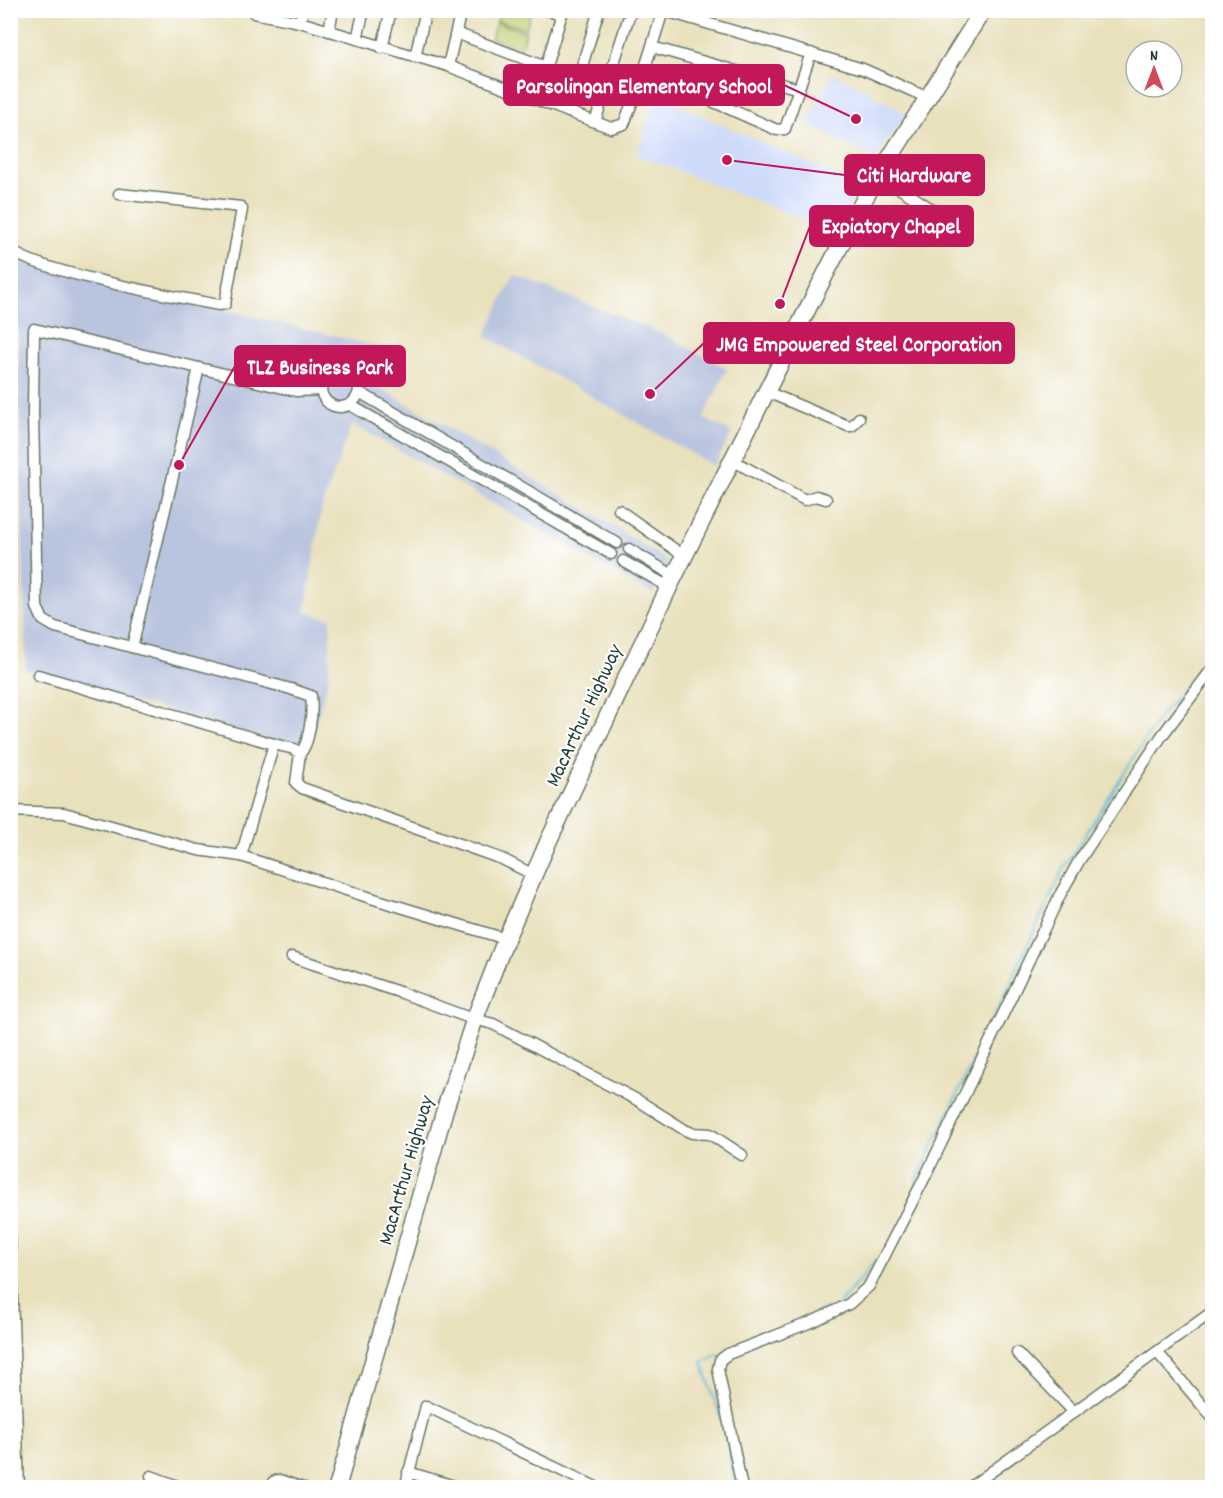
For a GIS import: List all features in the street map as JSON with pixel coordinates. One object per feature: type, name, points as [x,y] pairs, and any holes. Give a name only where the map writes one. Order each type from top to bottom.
[{"type":"highway","name":"MacArthur Highway","points":[[337,1488],[445,1108],[475,1018],[506,939],[671,582],[836,254],[879,175],[983,10]]},
{"type":"street","points":[[252,10],[254,13],[274,14],[381,48],[448,66],[611,128],[624,124],[663,11],[811,52],[863,69],[928,98]]},
{"type":"street","points":[[300,22],[303,10]]},
{"type":"street","points":[[329,31],[333,10]]},
{"type":"street","points":[[357,39],[364,10]]},
{"type":"street","points":[[381,48],[391,10]]},
{"type":"street","points":[[415,57],[426,10]]},
{"type":"street","points":[[448,66],[461,10]]},
{"type":"street","points":[[536,99],[562,12],[547,10]]},
{"type":"street","points":[[568,112],[599,10]]},
{"type":"street","points":[[595,122],[631,10]]},
{"type":"street","points":[[456,33],[546,67]]},
{"type":"street","points":[[652,47],[799,89]]},
{"type":"street","points":[[644,71],[777,130],[786,129],[811,52]]},
{"type":"street","points":[[879,175],[944,217]]},
{"type":"street","points":[[10,249],[16,255],[62,270],[219,305],[225,304],[242,208],[119,194]]},
{"type":"street","points":[[321,390],[296,391],[34,329],[33,413],[37,608],[43,620],[55,627],[311,696],[310,724],[305,749],[300,753],[296,783],[302,788],[502,859],[534,875]]},
{"type":"street","points":[[132,647],[199,368]]},
{"type":"street","points":[[337,369],[347,371],[356,377],[360,387],[358,392],[350,405],[341,408],[331,406],[324,399],[321,390],[322,383],[327,374],[337,369]]},
{"type":"street","points":[[358,392],[617,543]]},
{"type":"street","points":[[766,392],[848,426],[852,426],[859,418]]},
{"type":"street","points":[[350,405],[611,554]]},
{"type":"street","points":[[422,446],[429,433]]},
{"type":"street","points":[[732,460],[805,500],[816,496],[826,500]]},
{"type":"street","points":[[483,481],[490,468]]},
{"type":"street","points":[[544,516],[549,503]]},
{"type":"street","points":[[619,510],[684,556]]},
{"type":"street","points":[[629,549],[671,582]]},
{"type":"street","points":[[623,561],[671,582]]},
{"type":"street","points":[[742,1488],[718,1369],[720,1360],[728,1354],[775,1337],[849,1304],[869,1286],[927,1173],[1061,893],[1168,728],[1212,669]]},
{"type":"street","points":[[38,675],[294,749],[300,753]]},
{"type":"street","points":[[241,856],[274,744]]},
{"type":"street","points":[[10,811],[63,813],[198,850],[241,856],[506,939]]},
{"type":"street","points":[[292,957],[493,1024],[639,1101],[685,1130],[692,1133],[710,1134],[742,1155]]},
{"type":"street","points":[[10,1238],[19,1488]]},
{"type":"street","points":[[969,1488],[1212,1312]]},
{"type":"street","points":[[1157,1352],[1212,1417]]},
{"type":"street","points":[[1017,1353],[1073,1411]]},
{"type":"street","points":[[405,1488],[426,1406],[598,1488]]},
{"type":"street","points":[[408,1472],[461,1488]]},
{"type":"street","points":[[151,1476],[183,1488]]},
{"type":"street","points":[[272,1488],[273,1482],[279,1480],[303,1488]]},
{"type":"shaded area","points":[[833,73],[907,114],[875,158],[806,124]]},
{"type":"shaded area","points":[[656,96],[861,186],[835,231],[637,155]]},
{"type":"shaded area","points":[[16,260],[377,346],[367,380],[610,524],[669,562],[653,594],[352,424],[322,506],[305,612],[331,619],[329,677],[308,751],[26,670]]},
{"type":"shaded area","points":[[514,275],[665,335],[727,369],[703,418],[732,433],[714,466],[485,336]]},
{"type":"green space","points":[[500,11],[531,11],[526,29],[497,21]]},
{"type":"green space","points":[[496,22],[526,32],[521,48],[491,38]]},
{"type":"waterway","points":[[916,1182],[1063,870],[1161,715],[1212,657]]},
{"type":"waterway","points":[[840,1303],[877,1259]]},
{"type":"waterway","points":[[788,1325],[827,1309]]},
{"type":"waterway","points":[[719,1354],[702,1362],[724,1427],[736,1488]]},
{"type":"place","name":"Parsolingan Elementary School","points":[[856,119]]},
{"type":"place","name":"Citi Hardware","points":[[727,160]]},
{"type":"place","name":"Expiatory Chapel","points":[[780,304]]},
{"type":"place","name":"JMG Empowered Steel Corporation","points":[[650,394]]},
{"type":"place","name":"TLZ Business Park","points":[[179,465]]}]
